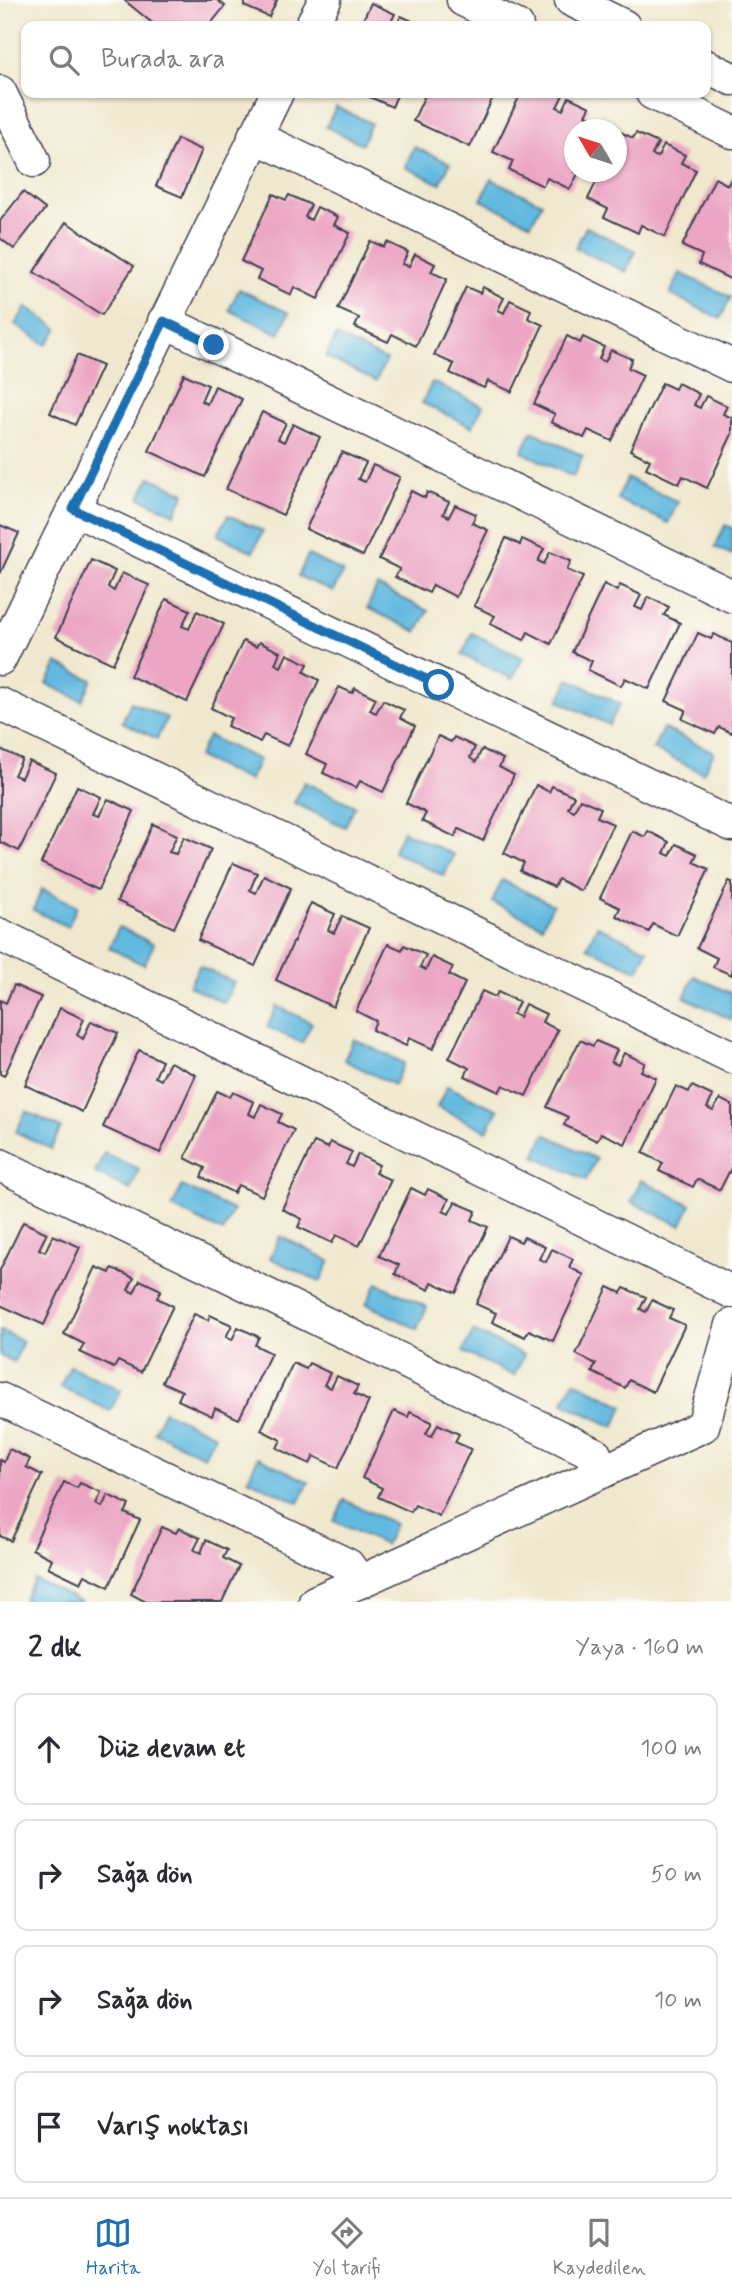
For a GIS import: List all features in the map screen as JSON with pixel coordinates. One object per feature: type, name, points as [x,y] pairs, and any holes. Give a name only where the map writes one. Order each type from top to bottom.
[{"type":"street","points":[[314,21],[325,0]]},
{"type":"street","points":[[463,0],[507,21]]},
{"type":"street","points":[[571,0],[614,21]]},
{"type":"street","points":[[711,68],[732,79]]},
{"type":"street","points":[[0,92],[34,161]]},
{"type":"street","points":[[0,659],[274,98]]},
{"type":"street","points":[[662,98],[732,132]]},
{"type":"street","points":[[254,136],[732,366]]},
{"type":"street","points":[[164,321],[732,596]]},
{"type":"street","points":[[73,509],[732,825]]},
{"type":"street","points":[[0,704],[732,1056]]},
{"type":"street","points":[[0,935],[732,1292]]},
{"type":"street","points":[[0,1164],[595,1454],[602,1472]]},
{"type":"street","points":[[315,1602],[703,1426],[732,1325]]},
{"type":"street","points":[[0,1399],[348,1565],[360,1582]]},
{"type":"water","points":[[336,107],[371,123],[362,144],[326,127]]},
{"type":"water","points":[[414,147],[450,163],[440,184],[405,167]]},
{"type":"water","points":[[491,179],[542,203],[531,224],[481,200]]},
{"type":"water","points":[[586,227],[636,251],[626,272],[575,248]]},
{"type":"water","points":[[680,273],[731,297],[720,319],[670,294]]},
{"type":"water","points":[[239,289],[289,313],[279,334],[229,310]]},
{"type":"water","points":[[27,307],[58,329],[46,345],[15,324]]},
{"type":"water","points":[[336,336],[386,360],[376,381],[326,357]]},
{"type":"water","points":[[432,382],[483,406],[472,427],[422,403]]},
{"type":"water","points":[[532,431],[583,456],[573,477],[522,452]]},
{"type":"water","points":[[150,477],[185,493],[175,514],[140,498]]},
{"type":"water","points":[[627,478],[678,502],[668,523],[617,499]]},
{"type":"water","points":[[228,515],[263,531],[253,552],[218,535]]},
{"type":"water","points":[[725,525],[732,528],[732,555],[715,547]]},
{"type":"water","points":[[308,555],[343,572],[333,592],[298,576]]},
{"type":"water","points":[[377,586],[428,611],[417,632],[367,608]]},
{"type":"water","points":[[472,633],[523,658],[512,679],[462,655]]},
{"type":"water","points":[[57,663],[92,680],[82,701],[47,684]]},
{"type":"water","points":[[569,679],[620,704],[609,725],[559,701]]},
{"type":"water","points":[[131,702],[167,718],[157,739],[122,722]]},
{"type":"water","points":[[663,728],[714,752],[703,773],[653,749]]},
{"type":"water","points":[[208,736],[259,760],[249,781],[198,757]]},
{"type":"water","points":[[304,782],[355,806],[345,827],[294,803]]},
{"type":"water","points":[[403,831],[454,855],[444,876],[393,852]]},
{"type":"water","points":[[502,880],[553,905],[542,926],[492,902]]},
{"type":"water","points":[[42,889],[77,906],[68,927],[33,910]]},
{"type":"water","points":[[597,926],[648,950],[638,971],[587,947]]},
{"type":"water","points":[[119,927],[154,944],[144,965],[109,948]]},
{"type":"water","points":[[199,966],[234,982],[224,1003],[189,986]]},
{"type":"water","points":[[694,976],[732,994],[732,1020],[684,997]]},
{"type":"water","points":[[277,1006],[312,1023],[302,1043],[267,1027]]},
{"type":"water","points":[[354,1039],[404,1063],[394,1085],[344,1060]]},
{"type":"water","points":[[447,1086],[498,1110],[487,1131],[437,1107]]},
{"type":"water","points":[[26,1111],[61,1128],[51,1149],[16,1132]]},
{"type":"water","points":[[545,1134],[596,1159],[586,1180],[535,1156]]},
{"type":"water","points":[[104,1153],[139,1169],[130,1190],[95,1173]]},
{"type":"water","points":[[641,1180],[691,1205],[681,1226],[631,1202]]},
{"type":"water","points":[[182,1186],[233,1210],[223,1232],[172,1207]]},
{"type":"water","points":[[280,1236],[330,1261],[320,1282],[270,1258]]},
{"type":"water","points":[[377,1283],[427,1307],[417,1329],[366,1304]]},
{"type":"water","points":[[0,1330],[23,1341],[14,1362],[0,1356]]},
{"type":"water","points":[[473,1331],[524,1355],[514,1376],[463,1352]]},
{"type":"water","points":[[70,1366],[121,1390],[110,1411],[60,1387]]},
{"type":"water","points":[[574,1381],[624,1406],[614,1427],[563,1403]]},
{"type":"water","points":[[164,1411],[215,1435],[204,1456],[154,1432]]},
{"type":"water","points":[[258,1457],[309,1482],[299,1503],[248,1479]]},
{"type":"water","points":[[344,1500],[395,1524],[385,1545],[334,1521]]},
{"type":"water","points":[[34,1579],[82,1602],[28,1602],[24,1600]]},
{"type":"building","points":[[124,0],[217,0],[225,6],[213,21],[150,21]]},
{"type":"building","points":[[246,0],[277,0],[269,17],[244,6]]},
{"type":"building","points":[[371,3],[395,14],[392,21],[362,21]]},
{"type":"building","points":[[401,16],[412,21],[398,21]]},
{"type":"building","points":[[372,98],[396,98],[392,107]]},
{"type":"building","points":[[424,98],[493,98],[470,147],[413,121]]},
{"type":"building","points":[[519,98],[562,98],[557,107],[563,110],[569,98],[571,98],[590,107],[586,115],[594,119],[564,119],[564,182],[574,182],[570,189],[547,178],[543,186],[509,170],[513,161],[493,152]]},
{"type":"building","points":[[636,133],[658,143],[652,155],[658,157],[664,145],[685,155],[681,163],[696,170],[665,237],[641,225],[638,233],[604,217],[608,209],[588,199],[596,182],[627,182],[627,135],[633,138]]},
{"type":"building","points":[[177,139],[202,150],[182,197],[156,186]]},
{"type":"building","points":[[732,176],[732,280],[699,264],[702,255],[682,246],[715,178],[728,185]]},
{"type":"building","points":[[23,192],[45,209],[14,249],[0,238],[0,221]]},
{"type":"building","points":[[273,194],[286,200],[289,195],[311,205],[305,217],[311,220],[317,207],[338,217],[334,225],[350,233],[318,299],[294,287],[291,295],[257,279],[261,271],[241,261]]},
{"type":"building","points":[[66,222],[134,266],[102,315],[34,272]]},
{"type":"building","points":[[370,241],[384,247],[387,242],[408,252],[402,264],[409,266],[415,254],[435,264],[431,272],[447,279],[416,346],[392,334],[388,342],[355,327],[359,318],[338,309]]},
{"type":"building","points":[[466,287],[480,293],[483,287],[504,298],[498,310],[504,313],[510,300],[531,310],[528,318],[543,325],[512,392],[488,381],[484,388],[450,373],[454,364],[434,355]]},
{"type":"building","points":[[567,336],[580,343],[583,337],[604,347],[599,359],[605,362],[611,350],[632,359],[628,368],[643,375],[612,441],[588,430],[584,438],[551,422],[555,414],[534,404]]},
{"type":"building","points":[[77,355],[102,366],[75,425],[50,413]]},
{"type":"building","points":[[184,374],[208,385],[201,401],[207,404],[215,386],[242,399],[205,477],[149,451]]},
{"type":"building","points":[[662,383],[675,389],[678,383],[699,394],[694,405],[700,408],[706,396],[727,406],[723,414],[732,418],[732,434],[707,488],[683,476],[679,484],[646,468],[650,460],[630,450]]},
{"type":"building","points":[[262,412],[286,423],[278,439],[284,442],[293,424],[320,437],[283,515],[226,489]]},
{"type":"building","points":[[342,452],[366,463],[358,479],[365,482],[373,465],[400,477],[363,556],[306,529]]},
{"type":"building","points":[[411,491],[425,498],[427,492],[449,502],[443,514],[449,517],[455,505],[476,514],[472,523],[488,530],[456,597],[433,585],[429,593],[395,577],[400,569],[379,559]]},
{"type":"building","points":[[0,525],[19,533],[0,574]]},
{"type":"building","points":[[506,538],[520,545],[522,539],[544,549],[538,561],[544,564],[550,552],[571,561],[567,570],[583,577],[551,644],[528,632],[524,640],[490,624],[495,616],[474,606]]},
{"type":"building","points":[[91,560],[115,571],[108,587],[114,591],[122,573],[149,585],[113,664],[56,637]]},
{"type":"building","points":[[604,584],[617,591],[620,585],[641,595],[635,607],[642,610],[648,597],[669,607],[664,615],[680,623],[649,689],[625,678],[621,686],[588,670],[592,661],[572,652]]},
{"type":"building","points":[[166,599],[190,610],[182,626],[189,629],[197,611],[224,624],[187,702],[130,676]]},
{"type":"building","points":[[698,633],[711,639],[714,634],[732,643],[732,733],[719,727],[715,734],[682,719],[686,710],[666,701]]},
{"type":"building","points":[[243,641],[256,647],[259,642],[280,652],[275,664],[281,667],[287,654],[308,664],[304,672],[319,680],[288,746],[264,735],[260,742],[227,726],[231,718],[211,708]]},
{"type":"building","points":[[339,687],[352,693],[355,688],[376,698],[370,710],[376,713],[383,700],[404,710],[400,718],[415,726],[383,792],[360,781],[356,788],[323,773],[327,764],[306,754]]},
{"type":"building","points":[[438,736],[451,742],[454,737],[475,747],[470,758],[476,762],[482,749],[503,759],[499,767],[514,775],[483,841],[459,829],[455,837],[422,821],[426,813],[406,803]]},
{"type":"building","points":[[0,749],[22,759],[14,775],[21,778],[29,761],[56,773],[19,851],[0,842]]},
{"type":"building","points":[[536,785],[549,792],[552,786],[574,796],[568,808],[574,811],[580,799],[601,808],[597,817],[613,824],[581,891],[558,879],[554,887],[520,871],[524,863],[504,853]]},
{"type":"building","points":[[77,786],[101,797],[93,814],[99,816],[108,799],[134,811],[98,890],[41,863]]},
{"type":"building","points":[[153,824],[177,835],[169,852],[176,854],[184,837],[211,849],[174,928],[117,901]]},
{"type":"building","points":[[632,831],[645,837],[648,831],[669,842],[664,853],[670,856],[676,844],[697,854],[693,862],[709,869],[677,936],[653,924],[649,932],[616,916],[620,908],[600,898]]},
{"type":"building","points":[[233,863],[257,873],[250,890],[256,893],[264,875],[291,888],[255,966],[198,940]]},
{"type":"building","points":[[729,881],[732,882],[732,975],[713,967],[717,958],[697,948]]},
{"type":"building","points":[[311,903],[335,914],[328,930],[334,933],[342,916],[369,928],[333,1007],[276,980]]},
{"type":"building","points":[[388,944],[402,950],[404,945],[426,955],[420,967],[426,970],[432,957],[453,967],[449,975],[465,983],[433,1049],[409,1038],[406,1046],[372,1030],[376,1021],[356,1011]]},
{"type":"building","points":[[14,985],[41,997],[4,1076],[0,1074],[0,1000],[6,1003]]},
{"type":"building","points":[[482,991],[495,997],[498,992],[519,1002],[513,1014],[519,1017],[525,1004],[546,1014],[542,1022],[558,1030],[526,1096],[503,1085],[499,1092],[465,1076],[469,1068],[449,1058]]},
{"type":"building","points":[[60,1008],[84,1019],[77,1035],[83,1039],[91,1021],[118,1033],[82,1112],[25,1085]]},
{"type":"building","points":[[580,1040],[593,1046],[596,1041],[617,1050],[611,1062],[618,1065],[624,1053],[645,1063],[641,1071],[656,1078],[625,1144],[601,1133],[597,1141],[564,1125],[568,1117],[547,1107]]},
{"type":"building","points":[[139,1050],[162,1061],[155,1077],[161,1080],[170,1062],[196,1075],[160,1153],[103,1127]]},
{"type":"building","points":[[676,1086],[689,1092],[692,1086],[713,1096],[707,1108],[713,1111],[720,1099],[732,1105],[732,1166],[720,1190],[697,1179],[693,1187],[659,1171],[663,1163],[643,1153]]},
{"type":"building","points":[[217,1091],[230,1097],[233,1092],[254,1102],[249,1114],[255,1117],[261,1104],[282,1114],[278,1122],[294,1130],[262,1196],[238,1185],[234,1193],[201,1177],[205,1168],[185,1158]]},
{"type":"building","points":[[314,1142],[328,1148],[330,1142],[352,1152],[346,1164],[352,1167],[358,1154],[379,1165],[375,1173],[391,1180],[359,1246],[336,1235],[332,1243],[298,1227],[302,1219],[282,1209]]},
{"type":"building","points":[[411,1188],[425,1195],[428,1189],[449,1199],[443,1211],[449,1214],[455,1202],[476,1211],[472,1220],[488,1227],[456,1293],[432,1282],[429,1290],[395,1274],[399,1265],[379,1256]]},
{"type":"building","points":[[23,1222],[47,1233],[39,1249],[45,1252],[53,1235],[80,1247],[44,1325],[0,1305],[0,1270]]},
{"type":"building","points":[[508,1236],[521,1242],[524,1237],[545,1247],[539,1259],[546,1262],[552,1249],[573,1259],[569,1267],[584,1275],[553,1341],[529,1330],[525,1337],[492,1322],[496,1313],[476,1304]]},
{"type":"building","points":[[96,1267],[110,1273],[112,1268],[134,1278],[128,1290],[134,1293],[140,1280],[161,1290],[157,1298],[173,1306],[141,1372],[118,1361],[114,1368],[80,1352],[84,1344],[64,1334]]},
{"type":"building","points":[[608,1287],[621,1293],[624,1288],[646,1297],[640,1309],[646,1312],[652,1300],[673,1310],[669,1318],[685,1325],[653,1392],[629,1380],[625,1388],[592,1372],[596,1364],[576,1354]]},
{"type":"building","points":[[194,1314],[208,1320],[210,1315],[232,1325],[226,1337],[232,1340],[238,1327],[259,1337],[255,1345],[271,1353],[239,1419],[215,1408],[212,1416],[178,1400],[182,1391],[162,1382]]},
{"type":"building","points":[[293,1363],[306,1369],[309,1363],[330,1373],[324,1385],[331,1388],[337,1376],[358,1386],[354,1394],[369,1401],[338,1468],[314,1456],[310,1464],[277,1448],[281,1440],[261,1430]]},
{"type":"building","points":[[394,1411],[408,1417],[410,1412],[432,1422],[426,1434],[432,1436],[438,1424],[459,1434],[455,1442],[471,1449],[439,1516],[415,1505],[411,1512],[378,1497],[382,1488],[362,1478]]},
{"type":"building","points":[[9,1449],[30,1459],[26,1467],[42,1475],[11,1541],[0,1536],[0,1460],[4,1462]]},
{"type":"building","points":[[64,1482],[77,1488],[80,1483],[101,1492],[96,1504],[102,1507],[108,1495],[129,1505],[125,1513],[140,1520],[109,1587],[85,1575],[81,1583],[48,1567],[52,1559],[32,1549]]},
{"type":"building","points":[[162,1527],[176,1533],[179,1528],[200,1538],[194,1550],[201,1553],[206,1540],[227,1550],[223,1558],[239,1566],[222,1602],[146,1602],[131,1594]]},
{"type":"route","points":[[214,345],[164,321],[73,509],[439,685]]}]
